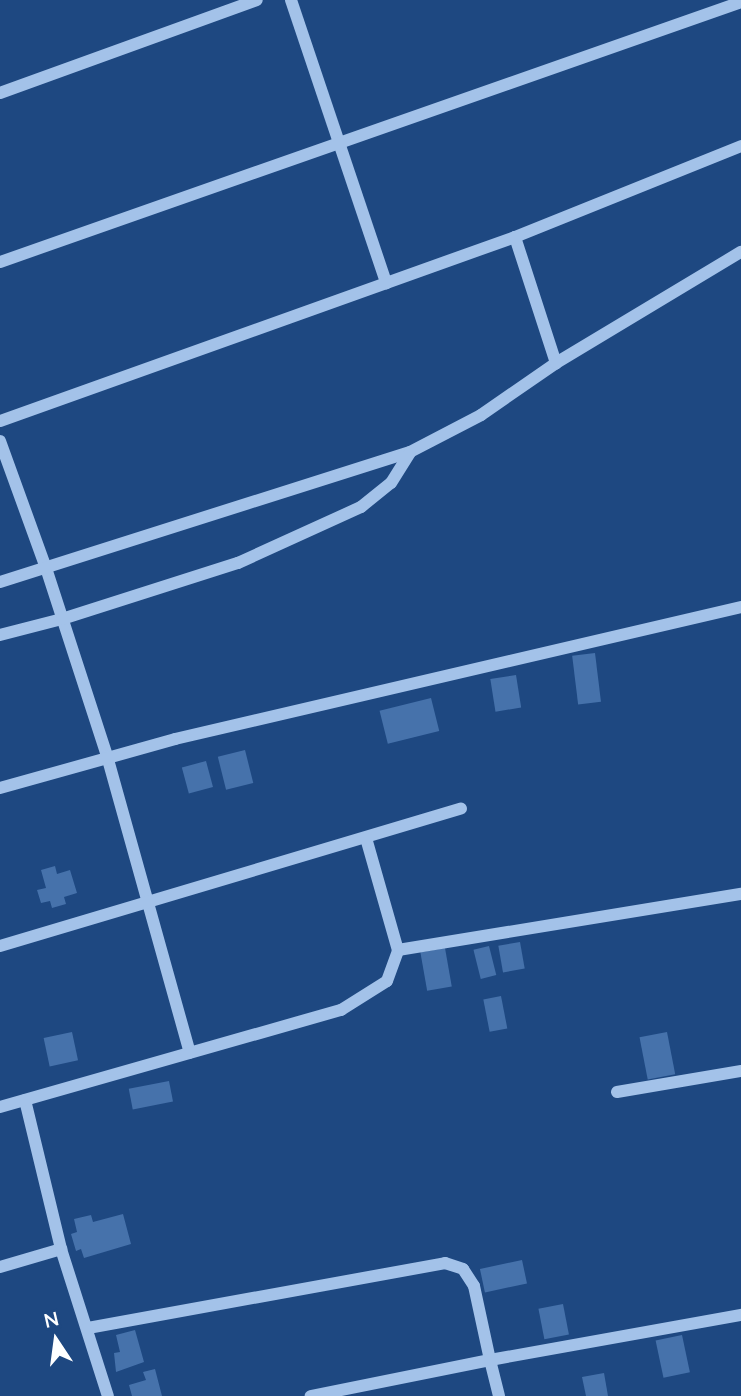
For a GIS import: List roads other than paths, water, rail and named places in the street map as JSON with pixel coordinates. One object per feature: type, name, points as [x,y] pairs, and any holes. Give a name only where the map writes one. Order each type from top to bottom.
[{"type":"street","points":[[0,93],[257,0]]},
{"type":"street","points":[[291,0],[386,283]]},
{"type":"street","points":[[0,262],[741,2]]},
{"type":"street","points":[[0,421],[515,237],[741,146]]},
{"type":"street","points":[[515,237],[556,363]]},
{"type":"street","points":[[0,582],[410,452],[481,415],[556,363],[741,252]]},
{"type":"street","points":[[0,441],[46,568],[107,756],[150,901],[190,1053]]},
{"type":"street","points":[[0,635],[62,619],[238,563],[361,507],[391,483],[410,452]]},
{"type":"street","points":[[0,788],[107,756],[741,607]]},
{"type":"street","points":[[0,946],[461,809]]},
{"type":"street","points":[[0,1107],[341,1010],[387,981],[398,950],[366,838]]},
{"type":"street","points":[[398,950],[741,894]]},
{"type":"street","points":[[617,1092],[741,1071]]},
{"type":"street","points":[[25,1100],[61,1249],[108,1396]]},
{"type":"street","points":[[0,1267],[61,1249]]},
{"type":"street","points":[[88,1328],[445,1263],[463,1269],[474,1286],[499,1396]]},
{"type":"street","points":[[311,1396],[490,1360],[741,1315]]}]
